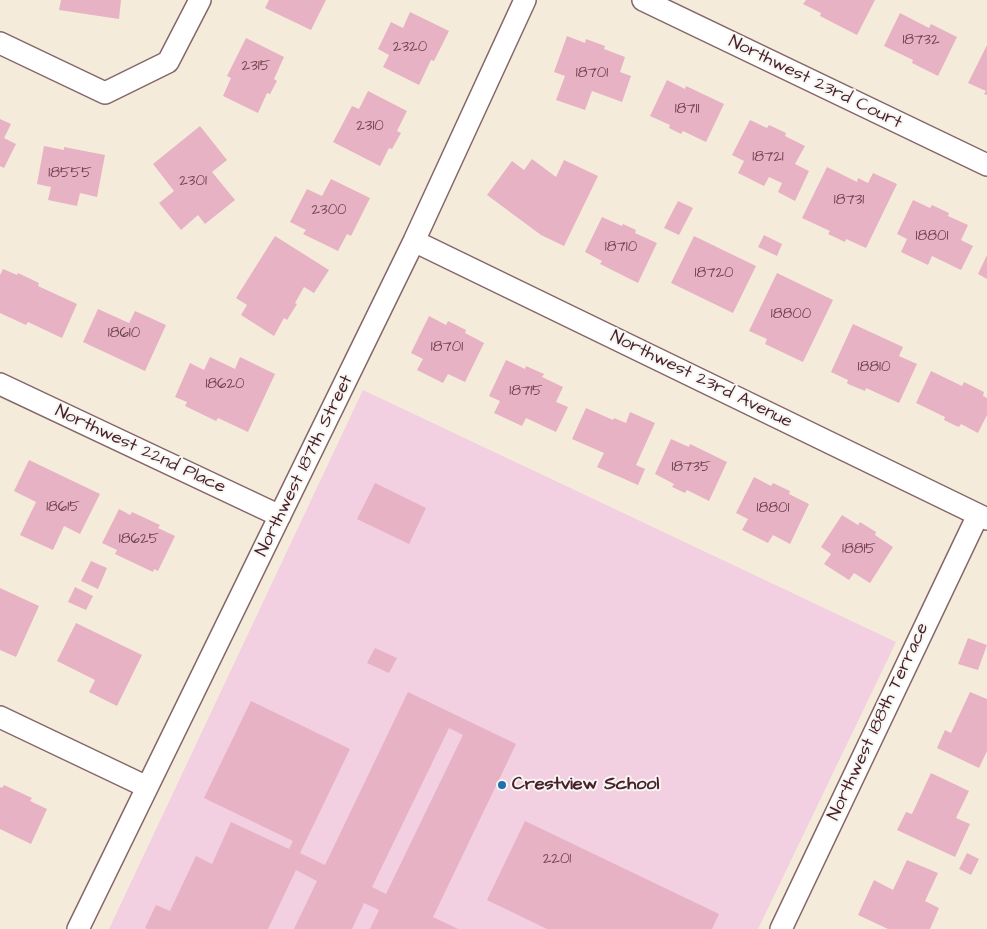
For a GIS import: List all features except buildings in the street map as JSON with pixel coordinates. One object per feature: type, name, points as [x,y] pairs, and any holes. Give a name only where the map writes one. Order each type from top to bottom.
[{"type":"street","points":[[0,43],[105,93],[168,62],[200,0]]},
{"type":"street","name":"Northwest 187th Street","points":[[78,929],[414,241],[525,0]]},
{"type":"street","name":"Northwest 23rd Court","points":[[644,0],[987,165]]},
{"type":"street","name":"Northwest 23rd Avenue","points":[[414,241],[982,517]]},
{"type":"street","name":"Northwest 22nd Place","points":[[0,384],[280,516]]},
{"type":"street","name":"Northwest 188th Terrace","points":[[780,929],[982,517]]},
{"type":"street","points":[[0,717],[147,787]]},
{"type":"shaded area","name":"Crestview School","points":[[363,390],[896,642],[758,929],[109,929]]},
{"type":"place","name":"Crestview School","points":[[502,785]]}]
